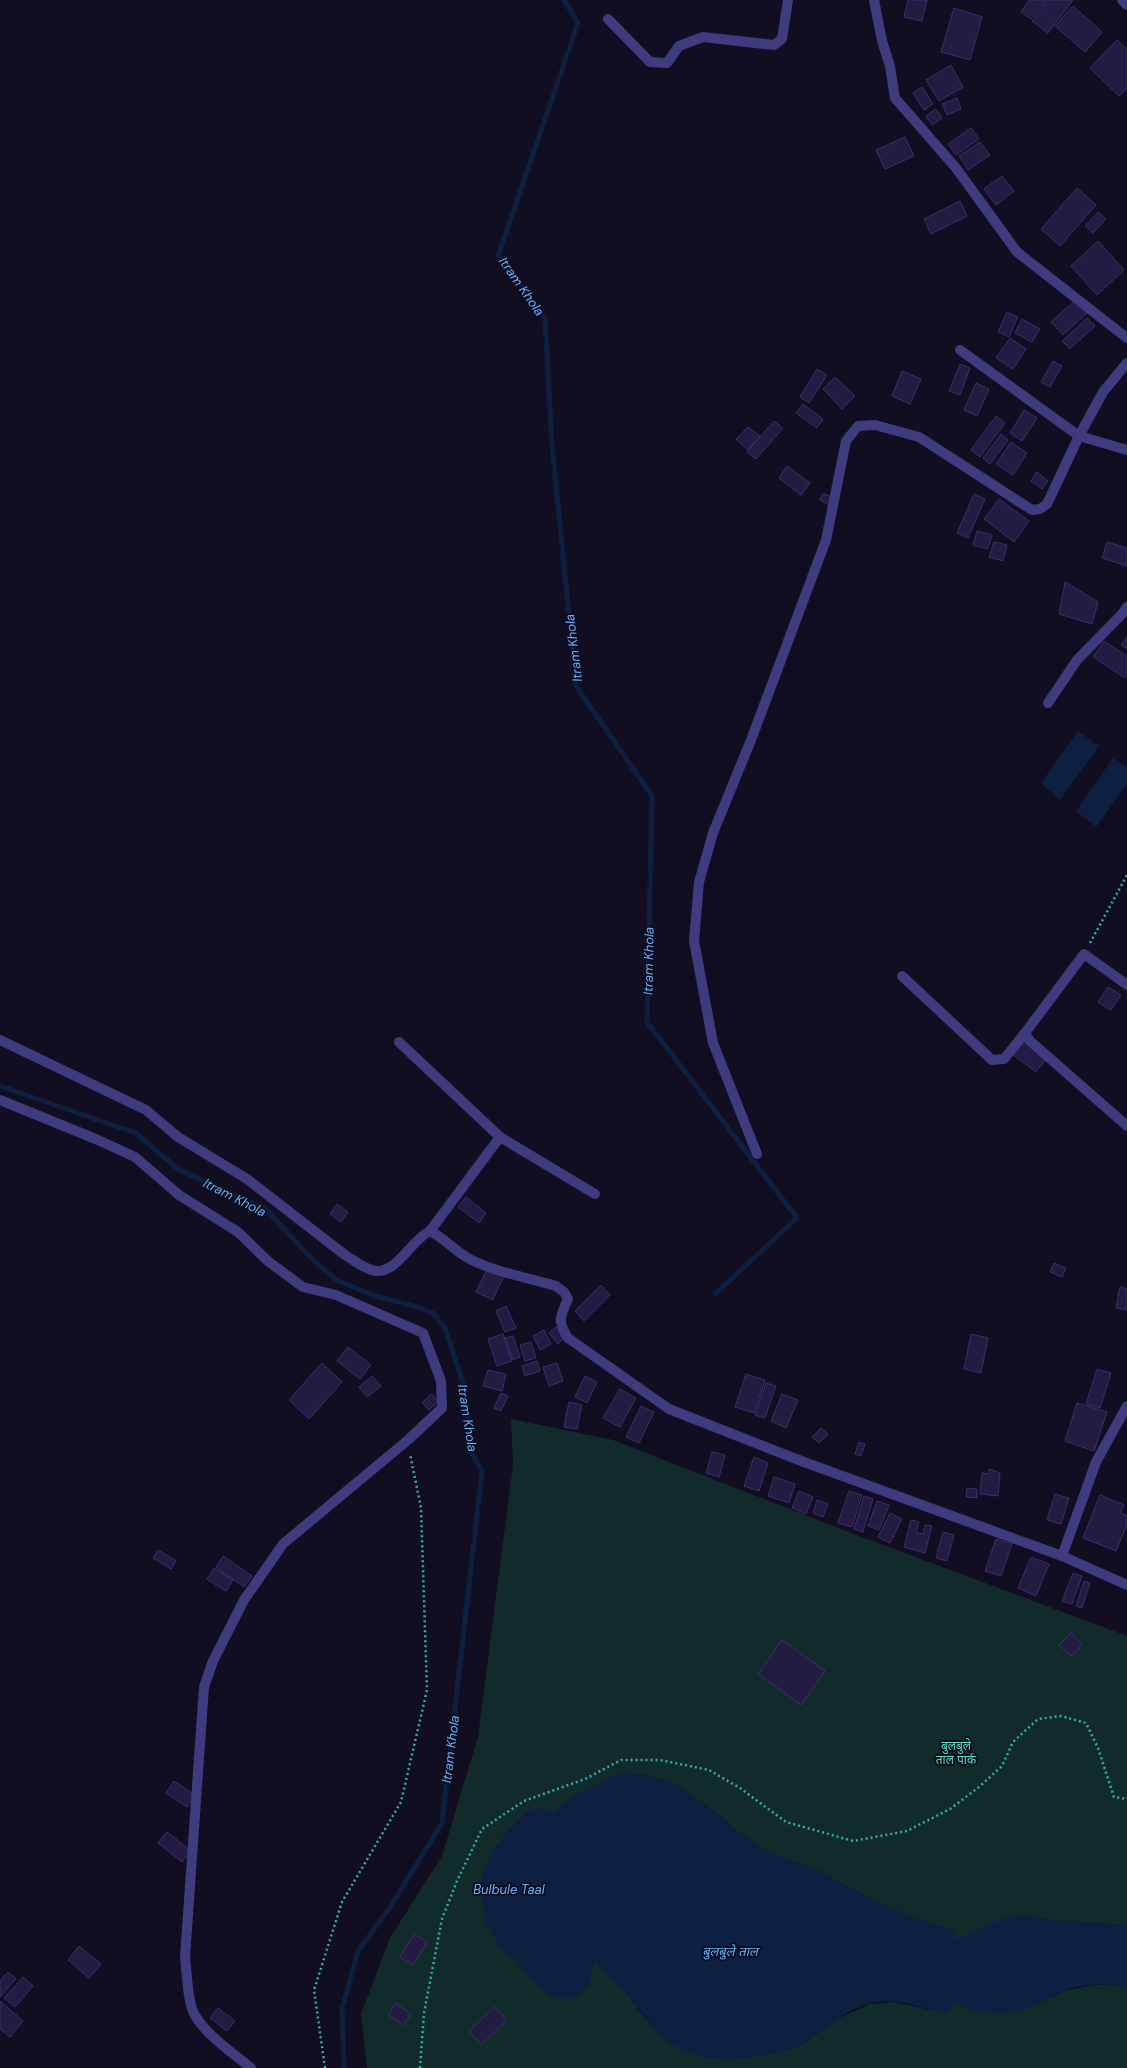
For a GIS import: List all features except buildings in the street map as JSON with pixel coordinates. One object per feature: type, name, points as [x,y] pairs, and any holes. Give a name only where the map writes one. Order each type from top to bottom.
[{"type":"street","points":[[608,19],[650,62],[667,63],[679,46],[703,37],[774,44],[782,39],[788,0]]},
{"type":"street","points":[[874,0],[882,41],[890,66],[895,98],[956,168],[1017,252],[1127,338]]},
{"type":"street","points":[[1122,0],[1127,5]]},
{"type":"street","points":[[960,350],[1079,436],[1127,450]]},
{"type":"street","points":[[757,1154],[713,1043],[694,941],[699,882],[713,833],[751,740],[826,540],[846,441],[858,426],[875,425],[919,437],[1032,510],[1040,509],[1047,504],[1079,436],[1103,392],[1127,362]]},
{"type":"street","points":[[1048,704],[1078,660],[1127,607]]},
{"type":"street","points":[[902,976],[992,1060],[1004,1059],[1084,954],[1127,985]]},
{"type":"street","points":[[1025,1033],[1030,1040],[1127,1126]]},
{"type":"street","points":[[0,1040],[146,1110],[178,1137],[247,1179],[345,1255],[376,1271],[388,1268],[397,1262],[422,1234],[430,1231],[500,1137]]},
{"type":"street","points":[[399,1042],[500,1137],[595,1194]]},
{"type":"street","points":[[0,1100],[98,1140],[135,1157],[179,1195],[238,1232],[269,1262],[303,1287],[336,1295],[423,1333],[441,1381],[442,1408],[408,1440],[283,1544],[244,1600],[213,1661],[204,1687],[186,1957],[188,1989],[192,2010],[207,2031],[251,2068]]},
{"type":"street","points":[[430,1231],[438,1235],[467,1258],[481,1264],[556,1286],[564,1292],[568,1299],[560,1318],[562,1328],[568,1338],[669,1409],[804,1462],[1062,1556],[1127,1585]]},
{"type":"street","points":[[1062,1556],[1096,1462],[1127,1406]]},
{"type":"path","points":[[1084,954],[1127,875]]},
{"type":"path","points":[[325,2068],[314,1990],[342,1902],[401,1802],[427,1690],[421,1508],[408,1440]]},
{"type":"path","points":[[420,2068],[424,2013],[442,1919],[482,1829],[524,1800],[585,1779],[621,1760],[660,1760],[709,1770],[740,1788],[786,1822],[853,1841],[907,1831],[950,1809],[979,1787],[1002,1766],[1013,1742],[1038,1719],[1061,1716],[1086,1723],[1098,1748],[1114,1797],[1127,1799]]},
{"type":"green space","name":"बुलबुले ताल पार्क","points":[[511,1419],[613,1440],[859,1536],[1127,1636],[1127,1925],[1052,1920],[1023,1915],[957,1940],[951,1929],[928,1923],[878,1903],[817,1870],[770,1853],[738,1832],[724,1818],[674,1783],[638,1774],[611,1778],[571,1797],[595,1962],[624,1990],[650,2024],[669,2041],[686,2050],[737,2058],[792,2049],[805,2043],[837,2019],[870,2004],[893,2002],[947,2013],[955,2001],[964,2007],[1048,1999],[1067,1990],[1096,1985],[1116,1985],[1127,1987],[1127,2068],[367,2068],[361,2014],[390,1938],[442,1856],[478,1737],[513,1465]]},
{"type":"water","points":[[1078,731],[1099,746],[1060,800],[1041,783]]},
{"type":"water","points":[[1113,758],[1127,767],[1127,784],[1096,827],[1076,811]]},
{"type":"water","name":"बुलबुले ताल","points":[[624,1771],[674,1783],[724,1818],[738,1832],[770,1853],[817,1870],[878,1903],[928,1923],[951,1929],[958,1940],[988,1924],[1011,1916],[1023,1915],[1052,1920],[1127,1925],[1127,1987],[1113,1985],[1080,1986],[1066,1990],[1026,2009],[1008,2013],[980,2012],[963,2006],[955,2001],[947,2013],[899,2002],[889,2001],[870,2003],[852,2010],[797,2047],[757,2057],[728,2059],[696,2055],[669,2042],[654,2028],[636,2004],[613,1979],[595,1962],[588,1984],[584,1991],[570,1998],[560,1999],[552,1996],[537,1985],[518,1962],[504,1950],[496,1940],[485,1918],[481,1890],[482,1878],[488,1860],[497,1844],[528,1811],[541,1808],[553,1813],[571,1797]]},
{"type":"waterway","name":"Itram Khola","points":[[564,0],[578,23],[498,256],[545,318],[552,446],[576,686],[652,796],[647,1022],[797,1218],[716,1293]]},
{"type":"waterway","name":"Itram Khola","points":[[0,1086],[136,1133],[178,1169],[266,1209],[308,1255],[336,1280],[375,1296],[417,1307],[433,1313],[445,1328],[465,1389],[471,1452],[482,1471],[442,1823],[391,1906],[358,1951],[342,2009],[344,2068]]},
{"type":"water label","name":"Bulbule Taal","points":[[509,1889]]}]
